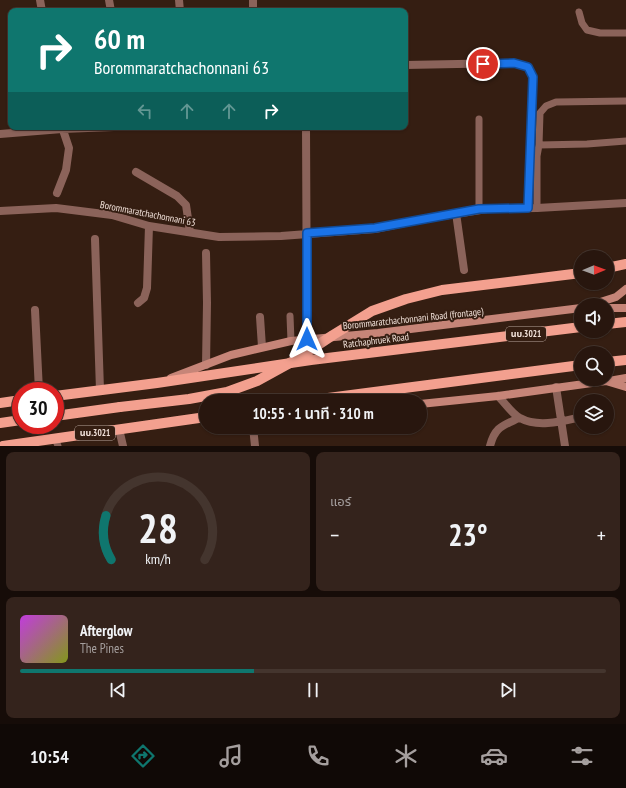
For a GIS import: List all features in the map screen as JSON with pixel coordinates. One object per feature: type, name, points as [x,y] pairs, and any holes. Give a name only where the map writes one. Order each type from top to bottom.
[{"type":"main road","points":[[614,267],[626,264]]},
{"type":"main road","points":[[64,415],[189,399],[227,392],[257,381],[297,359],[372,311],[406,298],[442,290],[574,274]]},
{"type":"main road","points":[[613,298],[626,289]]},
{"type":"main road","points":[[614,308],[626,308]]},
{"type":"main road","name":"Borommaratchachonnani Road (frontage)","points":[[157,383],[231,355],[291,341],[378,334],[574,309]]},
{"type":"main road","points":[[614,323],[626,322]]},
{"type":"main road","name":"Ratchaphruek Road","points":[[64,395],[157,383],[311,360],[574,329]]},
{"type":"main road","points":[[614,361],[626,360]]},
{"type":"main road","points":[[359,394],[574,367]]},
{"type":"main road","points":[[614,380],[626,378]]},
{"type":"main road","points":[[614,383],[626,387]]},
{"type":"main road","points":[[427,403],[498,396],[574,385]]},
{"type":"main road","name":"นบ.3021","points":[[3,446],[56,442],[119,429],[199,418]]},
{"type":"main road","points":[[186,420],[199,421]]},
{"type":"main road","points":[[0,423],[12,421]]},
{"type":"street","points":[[408,65],[514,63],[528,67],[533,77],[528,208]]},
{"type":"street","points":[[0,134],[41,130]]},
{"type":"street","points":[[57,192],[66,170],[69,148],[63,130]]},
{"type":"street","points":[[306,130],[307,339]]},
{"type":"street","points":[[136,172],[177,196],[186,205],[190,232]]},
{"type":"street","name":"Borommaratchachonnani 63","points":[[0,211],[56,208],[112,215],[148,226],[219,237],[281,236],[375,228],[479,209],[537,208],[626,203]]},
{"type":"street","points":[[456,213],[464,270]]},
{"type":"street","points":[[138,303],[144,298],[147,288],[148,226]]},
{"type":"street","points":[[95,239],[100,390]]},
{"type":"street","points":[[206,253],[206,365]]},
{"type":"street","points":[[35,310],[39,382]]},
{"type":"street","points":[[260,317],[262,347]]},
{"type":"street","points":[[556,387],[565,446]]},
{"type":"street","points":[[498,396],[519,418],[531,423],[561,422],[574,419]]},
{"type":"street","points":[[490,446],[493,434],[502,427],[519,418]]},
{"type":"street","points":[[119,429],[122,446]]},
{"type":"street","points":[[254,434],[256,446]]},
{"type":"lane","points":[[579,12],[582,22],[587,30],[600,33],[626,33]]},
{"type":"lane","points":[[537,208],[537,156],[539,145],[540,113],[546,106],[556,102],[626,101]]},
{"type":"lane","points":[[478,119],[479,209]]},
{"type":"lane","points":[[539,145],[587,144],[626,141]]},
{"type":"lane","points":[[290,316],[291,341]]},
{"type":"route","points":[[307,339],[307,233],[375,228],[479,209],[528,208],[533,77],[528,67],[514,63],[483,64]]}]
